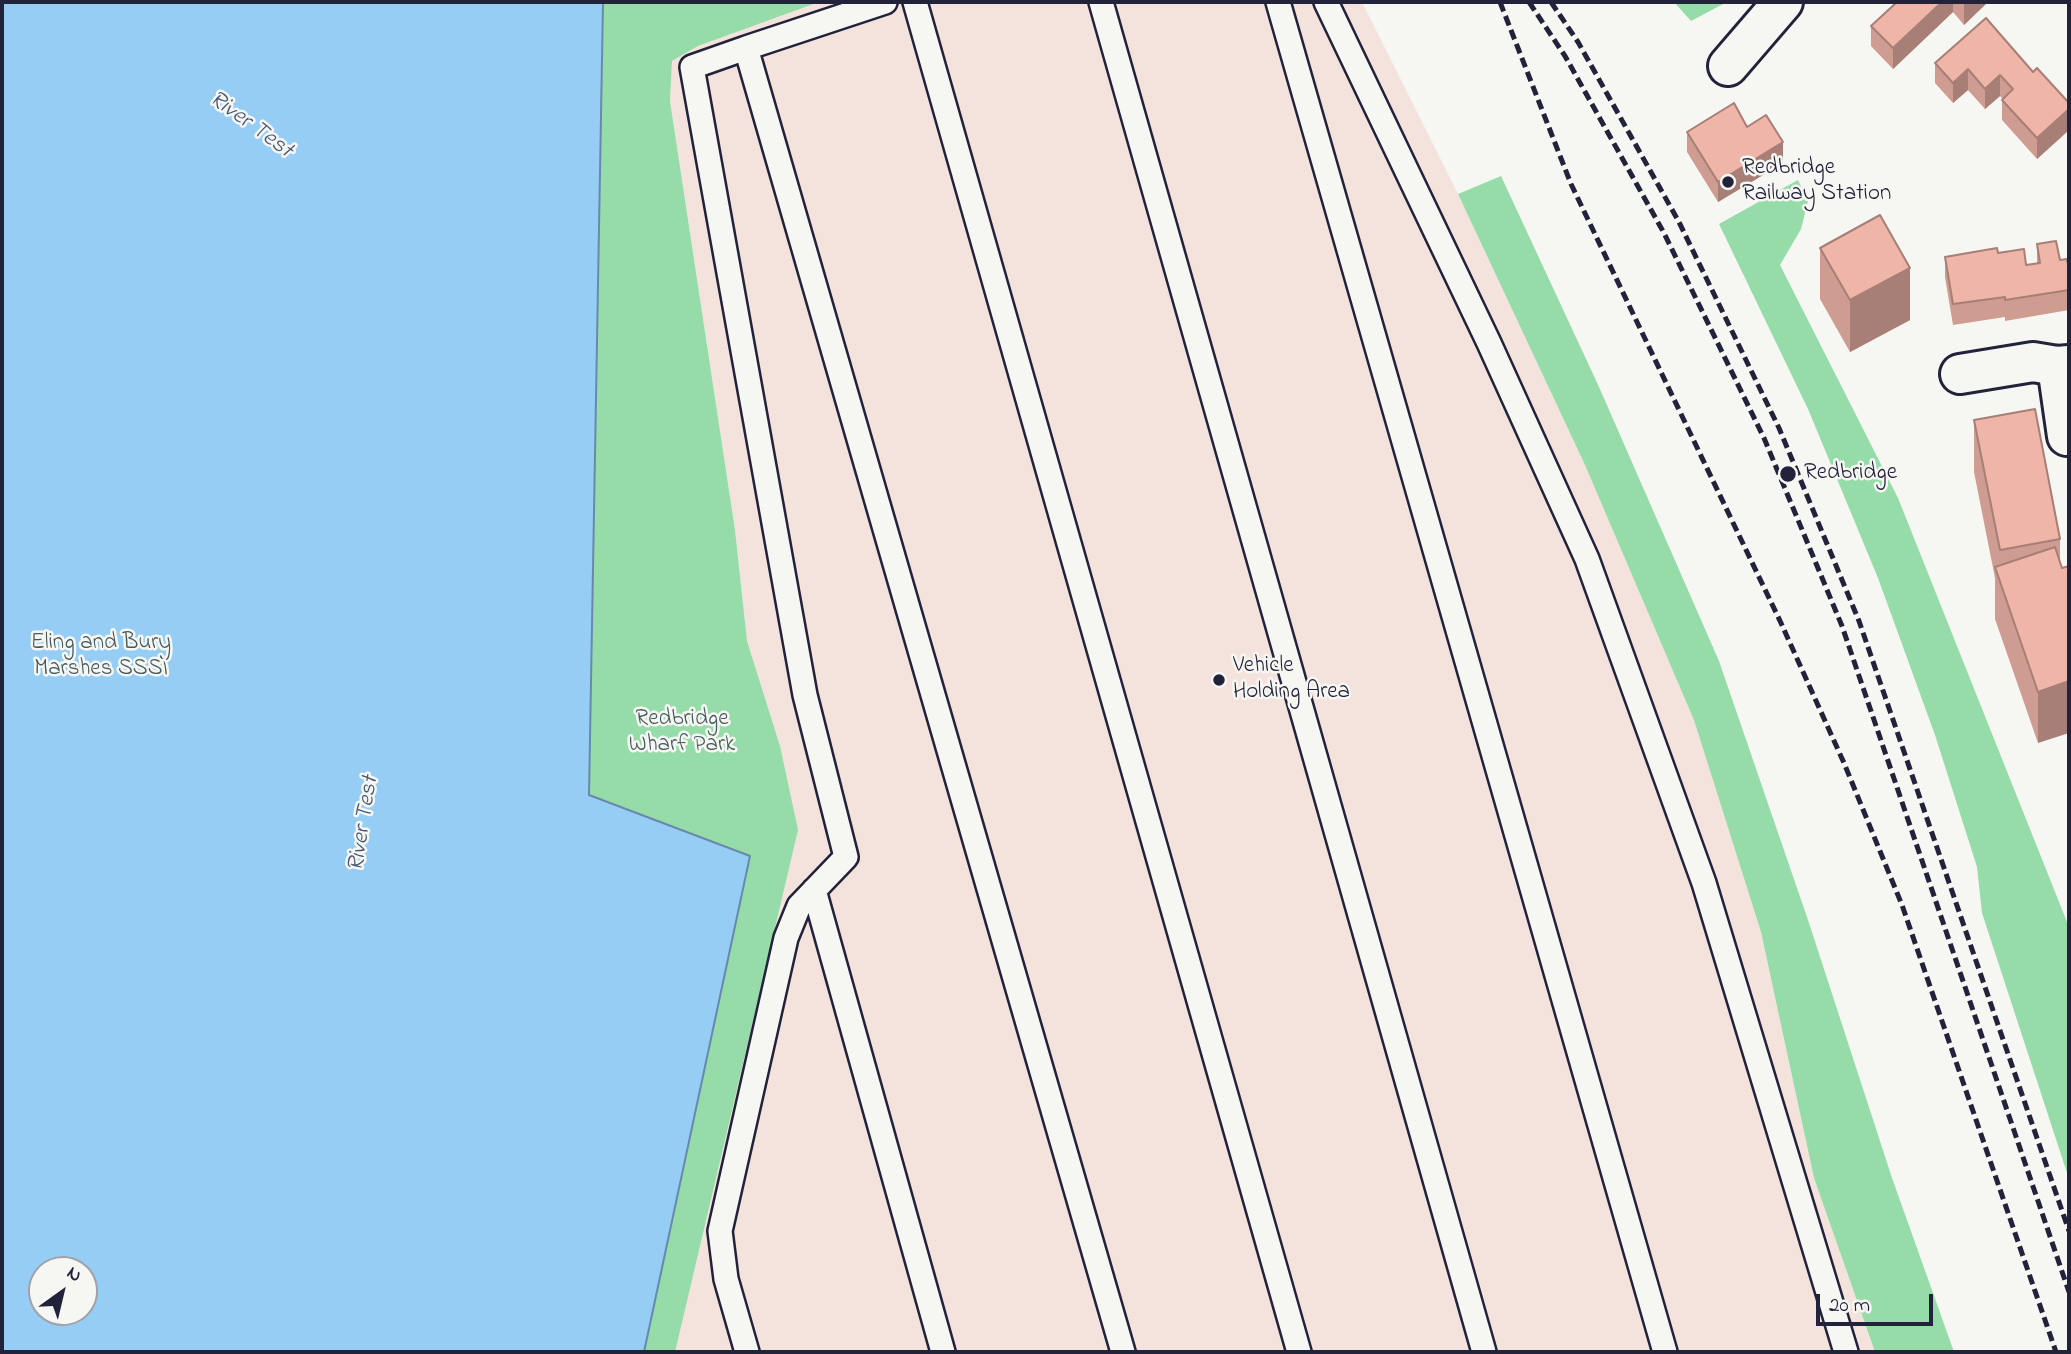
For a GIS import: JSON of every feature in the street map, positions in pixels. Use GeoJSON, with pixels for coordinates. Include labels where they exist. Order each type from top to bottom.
{"type":"FeatureCollection","features":[{"type":"Feature","properties":{"kind":"street"},"geometry":{"type":"LineString","coordinates":[[1728,66],[1783,2]]}},
{"type":"Feature","properties":{"kind":"street"},"geometry":{"type":"LineString","coordinates":[[1960,374],[2033,362],[2063,365],[2068,442]]}},
{"type":"Feature","properties":{"kind":"lane"},"geometry":{"type":"LineString","coordinates":[[747,1352],[726,1279],[720,1231],[786,939],[799,906],[846,857],[805,695],[692,67],[885,2]]}},
{"type":"Feature","properties":{"kind":"lane"},"geometry":{"type":"LineString","coordinates":[[915,2],[1299,1352]]}},
{"type":"Feature","properties":{"kind":"lane"},"geometry":{"type":"LineString","coordinates":[[1101,2],[1484,1352]]}},
{"type":"Feature","properties":{"kind":"lane"},"geometry":{"type":"LineString","coordinates":[[1278,2],[1665,1352]]}},
{"type":"Feature","properties":{"kind":"lane"},"geometry":{"type":"LineString","coordinates":[[1326,2],[1489,343],[1587,559],[1704,883],[1846,1352]]}},
{"type":"Feature","properties":{"kind":"lane"},"geometry":{"type":"LineString","coordinates":[[746,48],[1123,1352]]}},
{"type":"Feature","properties":{"kind":"lane"},"geometry":{"type":"LineString","coordinates":[[814,890],[943,1352]]}},
{"type":"Feature","properties":{"kind":"shaded area","name":"Vehicle Holding Area"},"geometry":{"type":"Polygon","coordinates":[[[819,2],[1362,2],[1458,194],[1585,465],[1694,719],[1761,932],[1814,1178],[1875,1352],[644,1352],[780,746],[747,641],[735,530],[670,101],[672,61],[698,46],[819,2]]]}},
{"type":"Feature","properties":{"kind":"green space","name":"Redbridge Wharf Park"},"geometry":{"type":"Polygon","coordinates":[[[603,2],[819,2],[698,46],[672,61],[670,101],[735,530],[747,641],[780,746],[798,830],[675,1352],[397,1352],[589,796],[603,2]]]}},
{"type":"Feature","properties":{"kind":"green space"},"geometry":{"type":"Polygon","coordinates":[[[1674,2],[1727,2],[1691,21],[1674,2]]]}},
{"type":"Feature","properties":{"kind":"green space"},"geometry":{"type":"Polygon","coordinates":[[[1501,176],[1599,387],[1719,661],[1809,923],[1892,1178],[1954,1352],[1875,1352],[1814,1178],[1761,932],[1694,720],[1585,465],[1458,194],[1501,176]]]}},
{"type":"Feature","properties":{"kind":"green space"},"geometry":{"type":"Polygon","coordinates":[[[1798,180],[1808,201],[1801,229],[1780,265],[1898,498],[2069,927],[2069,1179],[1982,913],[1977,867],[1935,735],[1878,578],[1808,409],[1719,224],[1798,180]]]}},
{"type":"Feature","properties":{"kind":"water","name":"River Test"},"geometry":{"type":"Polygon","coordinates":[[[2,2],[603,2],[589,795],[750,856],[644,1352],[2,1352],[2,2]]]}},
{"type":"Feature","properties":{"kind":"building"},"geometry":{"type":"Polygon","coordinates":[[[1897,2],[1942,2],[1893,48],[1871,26],[1897,2]]]}},
{"type":"Feature","properties":{"kind":"building"},"geometry":{"type":"Polygon","coordinates":[[[1986,18],[2033,72],[2037,68],[2069,103],[2069,109],[2037,138],[2002,100],[2013,89],[2000,75],[1985,89],[1968,69],[1953,83],[1935,63],[1986,18]]]}},
{"type":"Feature","properties":{"kind":"building"},"geometry":{"type":"Polygon","coordinates":[[[1734,103],[1747,127],[1766,115],[1783,142],[1718,182],[1687,132],[1734,103]]]}},
{"type":"Feature","properties":{"kind":"building"},"geometry":{"type":"Polygon","coordinates":[[[1880,215],[1910,268],[1850,300],[1820,248],[1880,215]]]}},
{"type":"Feature","properties":{"kind":"building"},"geometry":{"type":"Polygon","coordinates":[[[2056,241],[2060,260],[2067,259],[2069,290],[2005,300],[2005,297],[1953,304],[1945,257],[1997,248],[1998,253],[2024,249],[2026,265],[2040,263],[2037,244],[2056,241]]]}},
{"type":"Feature","properties":{"kind":"building"},"geometry":{"type":"Polygon","coordinates":[[[2035,409],[2060,539],[2000,550],[1974,420],[2035,409]]]}},
{"type":"Feature","properties":{"kind":"building"},"geometry":{"type":"Polygon","coordinates":[[[2055,547],[2062,568],[2069,566],[2069,681],[2038,692],[1995,567],[2055,547]]]}},
{"type":"Feature","properties":{"kind":"railway"},"geometry":{"type":"LineString","coordinates":[[1500,2],[1571,184],[1781,623],[1844,763],[1902,905],[2056,1352]]}},
{"type":"Feature","properties":{"kind":"railway"},"geometry":{"type":"LineString","coordinates":[[1529,2],[1565,56],[1664,233],[1764,438],[1842,626],[2069,1292]]}},
{"type":"Feature","properties":{"kind":"railway"},"geometry":{"type":"LineString","coordinates":[[1551,2],[1578,42],[1679,222],[1779,428],[1859,621],[2069,1231]]}},
{"type":"Feature","properties":{"kind":"place","name":"Redbridge Railway Station"},"geometry":{"type":"Point","coordinates":[1728,182]}},
{"type":"Feature","properties":{"kind":"place","name":"Redbridge"},"geometry":{"type":"Point","coordinates":[1788,474]}},
{"type":"Feature","properties":{"kind":"place","name":"Vehicle Holding Area"},"geometry":{"type":"Point","coordinates":[1219,680]}},
{"type":"Feature","properties":{"kind":"park label","name":"Eling and Bury Marshes SSSI"},"geometry":{"type":"Point","coordinates":[101,657]}}]}
